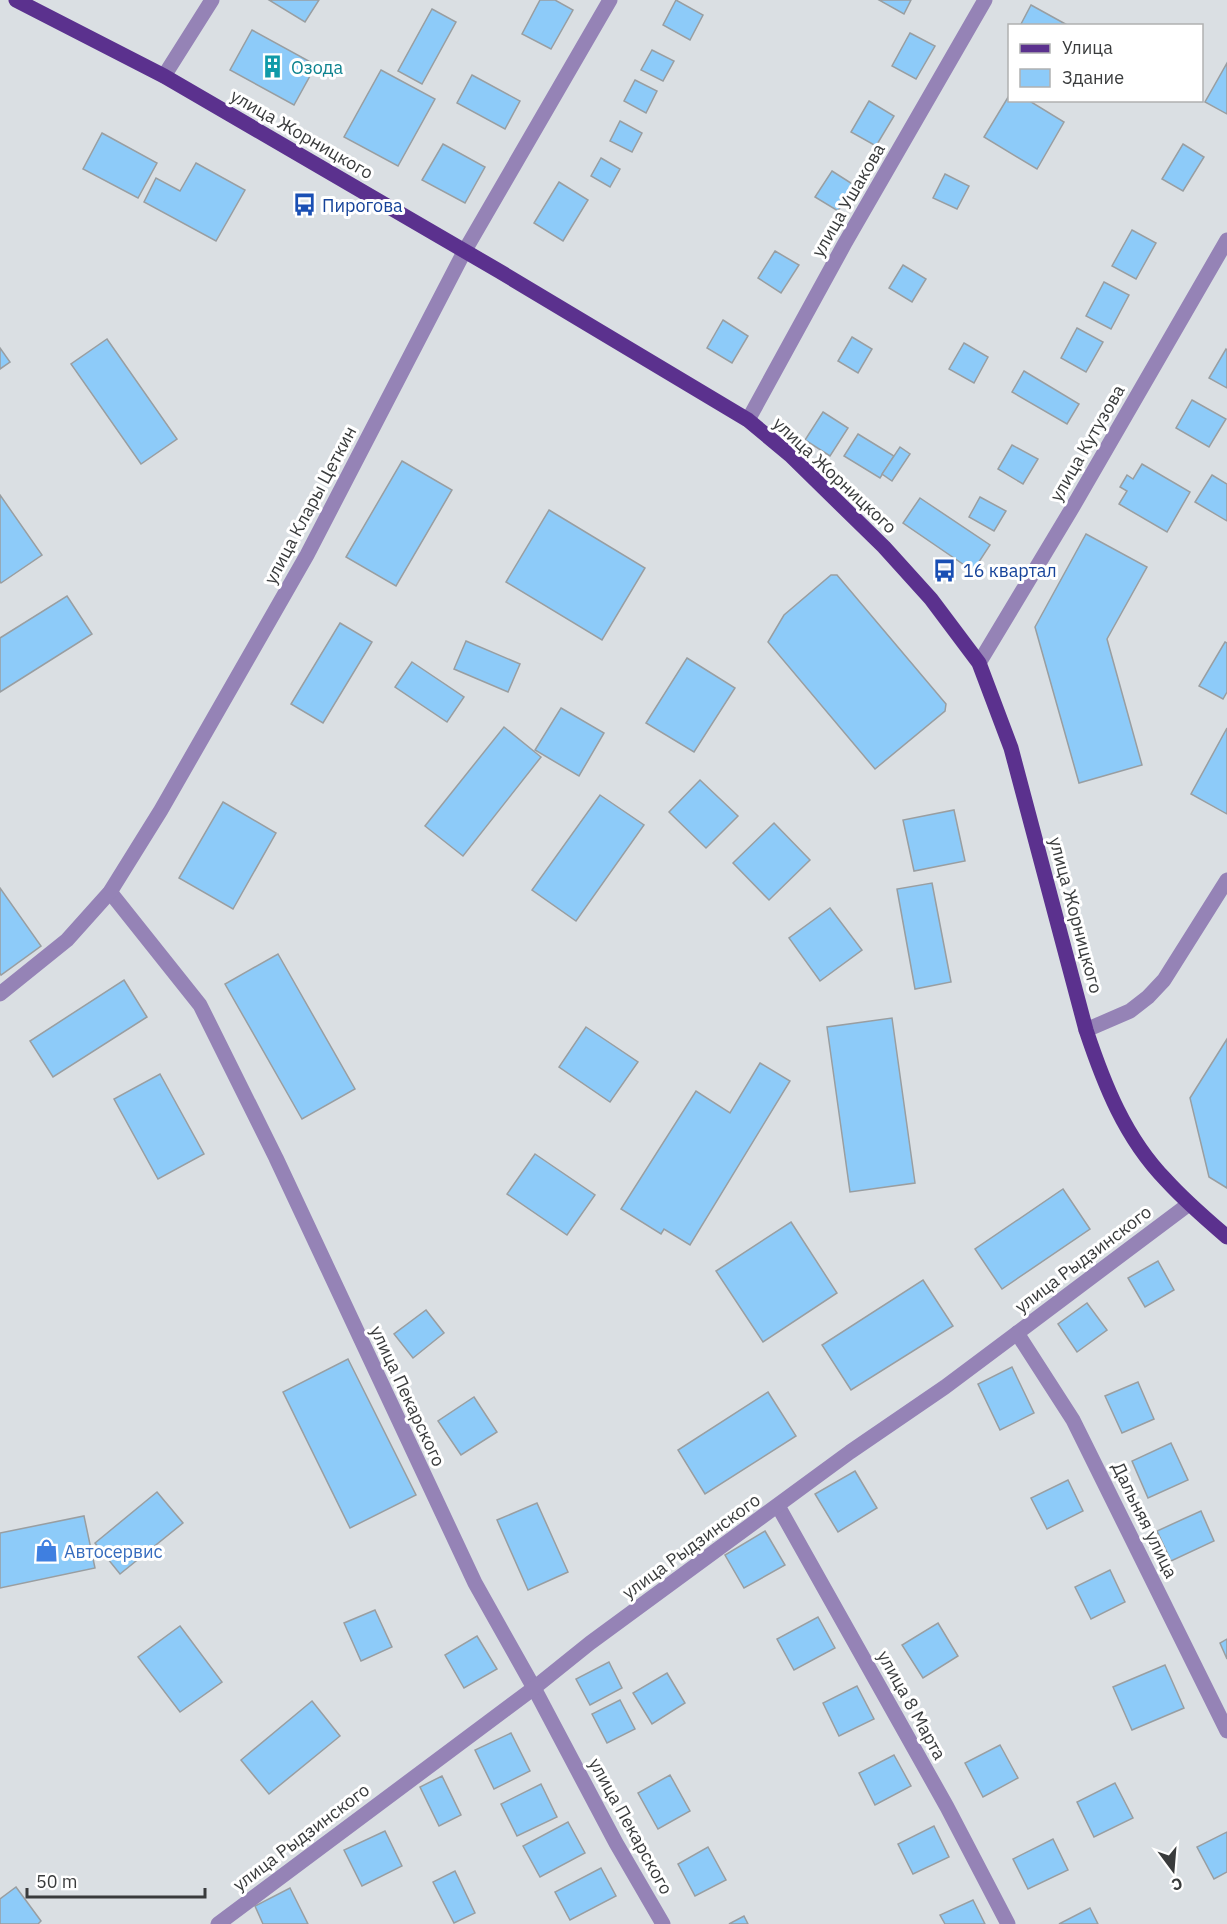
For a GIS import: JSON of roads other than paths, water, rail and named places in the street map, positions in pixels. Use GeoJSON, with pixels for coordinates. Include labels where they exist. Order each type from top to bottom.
{"type":"FeatureCollection","features":[{"type":"Feature","properties":{"kind":"main road","name":"улица Жорницкого"},"geometry":{"type":"LineString","coordinates":[[16,0],[164,76],[748,420],[790,455],[884,547],[931,599],[979,663],[1011,748],[1086,1030],[1116,1109],[1141,1149],[1164,1179],[1227,1237]]}},
{"type":"Feature","properties":{"kind":"street"},"geometry":{"type":"LineString","coordinates":[[164,76],[212,0]]}},
{"type":"Feature","properties":{"kind":"street","name":"улица Клары Цеткин"},"geometry":{"type":"LineString","coordinates":[[0,994],[67,940],[110,892],[186,766],[307,555],[464,252],[610,0]]}},
{"type":"Feature","properties":{"kind":"street","name":"улица Ушакова"},"geometry":{"type":"LineString","coordinates":[[748,420],[845,243],[985,0]]}},
{"type":"Feature","properties":{"kind":"street","name":"улица Кутузова"},"geometry":{"type":"LineString","coordinates":[[979,663],[1071,510],[1227,240]]}},
{"type":"Feature","properties":{"kind":"street"},"geometry":{"type":"LineString","coordinates":[[1086,1030],[1130,1011],[1164,980],[1227,880]]}},
{"type":"Feature","properties":{"kind":"street","name":"улица Пекарского"},"geometry":{"type":"LineString","coordinates":[[110,892],[200,1005],[276,1158],[475,1583],[534,1688],[616,1843],[663,1924]]}},
{"type":"Feature","properties":{"kind":"street","name":"улица Рыдзинского"},"geometry":{"type":"LineString","coordinates":[[218,1924],[236,1918],[590,1643],[850,1452],[945,1387],[1189,1204]]}},
{"type":"Feature","properties":{"kind":"street","name":"Дальняя улица"},"geometry":{"type":"LineString","coordinates":[[1017,1333],[1073,1420],[1227,1731]]}},
{"type":"Feature","properties":{"kind":"street","name":"улица 8 Марта"},"geometry":{"type":"LineString","coordinates":[[778,1506],[947,1807],[1008,1924]]}},
{"type":"Feature","properties":{"kind":"place","name":"Озода"},"geometry":{"type":"Point","coordinates":[273,67]}},
{"type":"Feature","properties":{"kind":"place","name":"Пирогова"},"geometry":{"type":"Point","coordinates":[304,205]}},
{"type":"Feature","properties":{"kind":"place","name":"16 квартал"},"geometry":{"type":"Point","coordinates":[945,570]}},
{"type":"Feature","properties":{"kind":"place","name":"Автосервис"},"geometry":{"type":"Point","coordinates":[46,1551]}}]}
